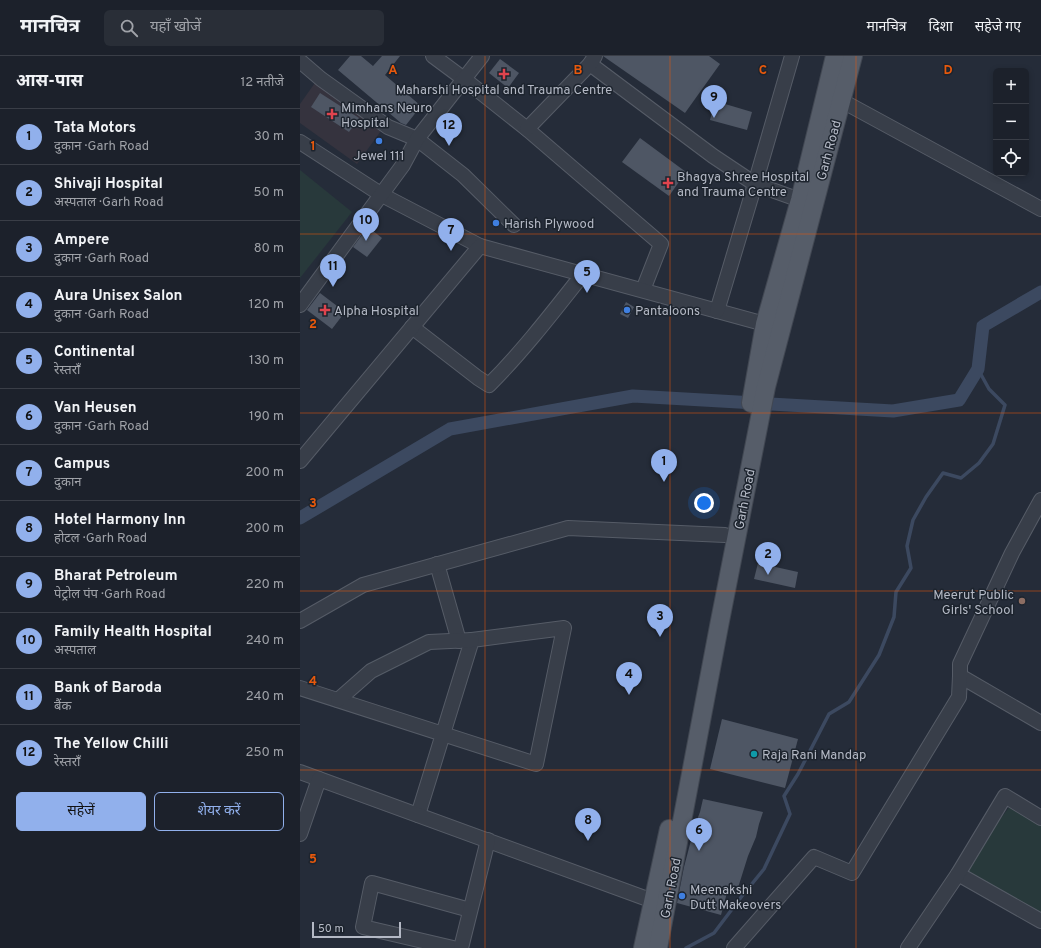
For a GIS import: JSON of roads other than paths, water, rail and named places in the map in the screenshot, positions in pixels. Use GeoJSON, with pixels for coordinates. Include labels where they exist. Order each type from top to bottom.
{"type":"FeatureCollection","features":[{"type":"Feature","properties":{"kind":"main road","name":"Garh Road"},"geometry":{"type":"LineString","coordinates":[[651,946],[760,386],[800,200],[835,56]]}},
{"type":"Feature","properties":{"kind":"main road","name":"Garh Road"},"geometry":{"type":"LineString","coordinates":[[774,326],[841,102],[853,56]]}},
{"type":"Feature","properties":{"kind":"main road","name":"Garh Road"},"geometry":{"type":"LineString","coordinates":[[714,626],[726,535],[751,433]]}},
{"type":"Feature","properties":{"kind":"street"},"geometry":{"type":"LineString","coordinates":[[433,56],[527,129],[661,244],[642,290]]}},
{"type":"Feature","properties":{"kind":"street"},"geometry":{"type":"LineString","coordinates":[[300,305],[382,195],[403,165],[417,139],[482,56]]}},
{"type":"Feature","properties":{"kind":"street"},"geometry":{"type":"LineString","coordinates":[[717,311],[792,56]]}},
{"type":"Feature","properties":{"kind":"street"},"geometry":{"type":"LineString","coordinates":[[527,129],[592,60],[713,156],[755,184],[800,200]]}},
{"type":"Feature","properties":{"kind":"street"},"geometry":{"type":"LineString","coordinates":[[300,61],[321,79],[388,127],[417,139],[463,175],[514,225]]}},
{"type":"Feature","properties":{"kind":"street"},"geometry":{"type":"LineString","coordinates":[[826,92],[841,102],[1041,209]]}},
{"type":"Feature","properties":{"kind":"street"},"geometry":{"type":"LineString","coordinates":[[300,142],[382,195],[480,246],[774,326]]}},
{"type":"Feature","properties":{"kind":"street"},"geometry":{"type":"LineString","coordinates":[[300,461],[480,246]]}},
{"type":"Feature","properties":{"kind":"street"},"geometry":{"type":"LineString","coordinates":[[412,327],[489,385],[505,369],[545,322],[583,274]]}},
{"type":"Feature","properties":{"kind":"street"},"geometry":{"type":"LineString","coordinates":[[734,948],[814,857],[852,873],[958,697],[960,664],[1012,553],[1041,500]]}},
{"type":"Feature","properties":{"kind":"street"},"geometry":{"type":"LineString","coordinates":[[300,621],[363,585],[568,528],[726,535]]}},
{"type":"Feature","properties":{"kind":"street"},"geometry":{"type":"LineString","coordinates":[[418,815],[443,734],[466,640],[437,564]]}},
{"type":"Feature","properties":{"kind":"street"},"geometry":{"type":"LineString","coordinates":[[300,688],[536,764],[564,628],[466,640],[430,642],[371,671],[338,700]]}},
{"type":"Feature","properties":{"kind":"street"},"geometry":{"type":"LineString","coordinates":[[960,676],[1041,723]]}},
{"type":"Feature","properties":{"kind":"street"},"geometry":{"type":"LineString","coordinates":[[300,772],[660,903]]}},
{"type":"Feature","properties":{"kind":"street"},"geometry":{"type":"LineString","coordinates":[[300,834],[319,779]]}},
{"type":"Feature","properties":{"kind":"street"},"geometry":{"type":"LineString","coordinates":[[908,948],[958,874],[1005,796],[1041,818]]}},
{"type":"Feature","properties":{"kind":"street"},"geometry":{"type":"LineString","coordinates":[[461,948],[488,840]]}},
{"type":"Feature","properties":{"kind":"street"},"geometry":{"type":"LineString","coordinates":[[958,874],[1041,921]]}},
{"type":"Feature","properties":{"kind":"street"},"geometry":{"type":"LineString","coordinates":[[453,948],[363,927],[372,883],[470,910]]}},
{"type":"Feature","properties":{"kind":"waterway"},"geometry":{"type":"LineString","coordinates":[[300,518],[450,429],[633,396],[893,411],[959,400],[978,369],[983,326],[1041,292]]}},
{"type":"Feature","properties":{"kind":"waterway"},"geometry":{"type":"LineString","coordinates":[[686,948],[714,933],[764,869],[790,814],[784,796],[798,774],[829,714],[849,702],[879,655],[894,617],[896,592],[911,568],[907,546],[913,520],[926,497],[943,473],[961,478],[979,463],[993,444],[1005,405],[989,389],[978,369]]}},
{"type":"Feature","properties":{"kind":"place","name":"Maharshi Hospital and Trauma Centre"},"geometry":{"type":"Point","coordinates":[504,74]}},
{"type":"Feature","properties":{"kind":"place","name":"Mimhans Neuro Hospital"},"geometry":{"type":"Point","coordinates":[332,114]}},
{"type":"Feature","properties":{"kind":"place","name":"Bharat Petroleum"},"geometry":{"type":"Point","coordinates":[714,118]}},
{"type":"Feature","properties":{"kind":"place","name":"Jewel 111"},"geometry":{"type":"Point","coordinates":[379,141]}},
{"type":"Feature","properties":{"kind":"place","name":"The Yellow Chilli"},"geometry":{"type":"Point","coordinates":[449,146]}},
{"type":"Feature","properties":{"kind":"place","name":"Bhagya Shree Hospital and Trauma Centre"},"geometry":{"type":"Point","coordinates":[668,183]}},
{"type":"Feature","properties":{"kind":"place","name":"Harish Plywood"},"geometry":{"type":"Point","coordinates":[496,223]}},
{"type":"Feature","properties":{"kind":"place","name":"Family Health Hospital"},"geometry":{"type":"Point","coordinates":[366,241]}},
{"type":"Feature","properties":{"kind":"place","name":"Campus"},"geometry":{"type":"Point","coordinates":[451,251]}},
{"type":"Feature","properties":{"kind":"place","name":"Bank of Baroda"},"geometry":{"type":"Point","coordinates":[333,287]}},
{"type":"Feature","properties":{"kind":"place","name":"Continental"},"geometry":{"type":"Point","coordinates":[587,293]}},
{"type":"Feature","properties":{"kind":"place","name":"Alpha Hospital"},"geometry":{"type":"Point","coordinates":[325,310]}},
{"type":"Feature","properties":{"kind":"place","name":"Pantaloons"},"geometry":{"type":"Point","coordinates":[627,310]}},
{"type":"Feature","properties":{"kind":"place","name":"Tata Motors"},"geometry":{"type":"Point","coordinates":[664,482]}},
{"type":"Feature","properties":{"kind":"place","name":"Shivaji Hospital"},"geometry":{"type":"Point","coordinates":[768,575]}},
{"type":"Feature","properties":{"kind":"place","name":"Meerut Public Girls' School"},"geometry":{"type":"Point","coordinates":[1022,601]}},
{"type":"Feature","properties":{"kind":"place","name":"Ampere"},"geometry":{"type":"Point","coordinates":[660,637]}},
{"type":"Feature","properties":{"kind":"place","name":"Aura Unisex Salon"},"geometry":{"type":"Point","coordinates":[629,695]}},
{"type":"Feature","properties":{"kind":"place","name":"Raja Rani Mandap"},"geometry":{"type":"Point","coordinates":[754,754]}},
{"type":"Feature","properties":{"kind":"place","name":"Hotel Harmony Inn"},"geometry":{"type":"Point","coordinates":[588,841]}},
{"type":"Feature","properties":{"kind":"place","name":"Van Heusen"},"geometry":{"type":"Point","coordinates":[699,851]}},
{"type":"Feature","properties":{"kind":"place","name":"Meenakshi Dutt Makeovers"},"geometry":{"type":"Point","coordinates":[682,896]}}]}
